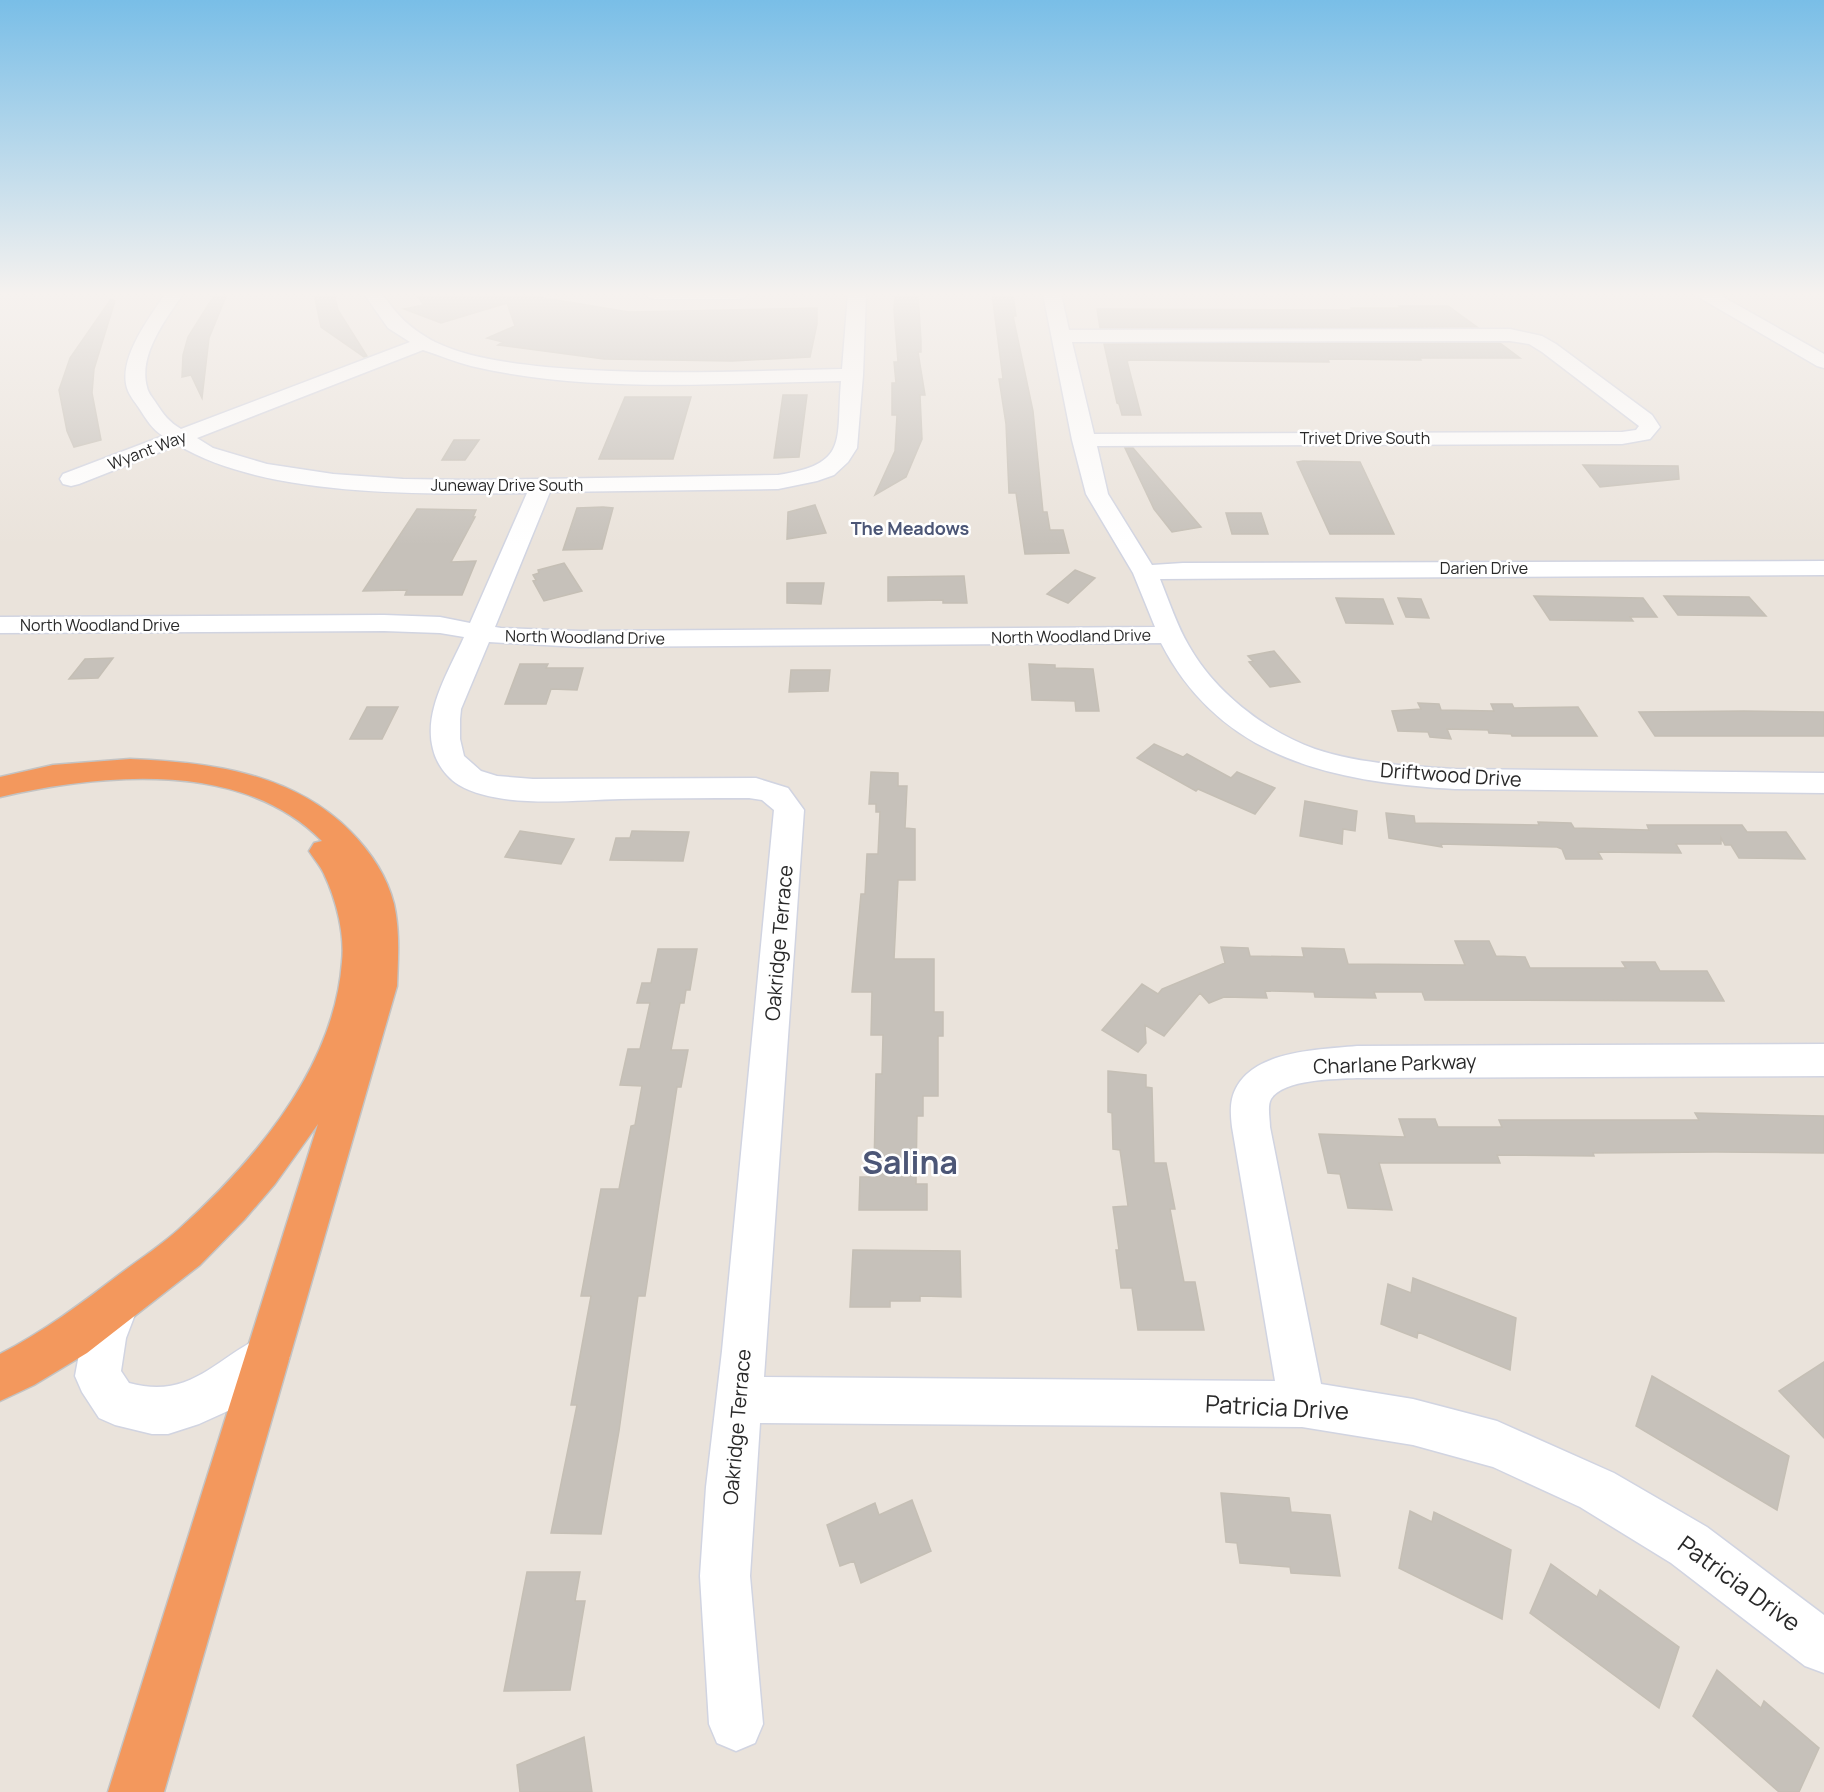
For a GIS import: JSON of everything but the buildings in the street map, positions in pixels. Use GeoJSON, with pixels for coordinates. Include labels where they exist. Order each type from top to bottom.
{"type":"FeatureCollection","features":[{"type":"Feature","properties":{"kind":"highway"},"geometry":{"type":"LineString","coordinates":[[0,787],[54,775],[127,769],[163,770],[216,776],[260,789],[303,808],[336,833],[364,870],[374,892],[382,937],[379,986],[136,1792]]}},
{"type":"Feature","properties":{"kind":"highway"},"geometry":{"type":"LineString","coordinates":[[0,798],[80,784],[162,782],[222,793],[271,811],[305,832],[329,855],[346,884],[358,930],[360,969],[352,1012],[329,1072],[298,1125],[249,1188],[198,1239],[92,1324],[0,1377]]}},
{"type":"Feature","properties":{"kind":"street","name":"Juneway Drive South"},"geometry":{"type":"LineString","coordinates":[[138,378],[137,387],[144,404],[160,423],[179,437],[209,453],[258,469],[300,478],[399,486],[744,483],[778,482],[812,476],[828,470],[839,461],[846,448],[853,378]]}},
{"type":"Feature","properties":{"kind":"street","name":"Wyant Way"},"geometry":{"type":"LineString","coordinates":[[71,479],[334,378]]}},
{"type":"Feature","properties":{"kind":"street","name":"Driftwood Drive"},"geometry":{"type":"LineString","coordinates":[[1070,378],[1097,494],[1144,573],[1171,635],[1193,673],[1223,705],[1260,734],[1303,755],[1331,764],[1404,776],[1455,779],[1824,783]]}},
{"type":"Feature","properties":{"kind":"street","name":"Trivet Drive South"},"geometry":{"type":"LineString","coordinates":[[1083,440],[1622,438],[1646,434],[1650,427],[1645,419],[1589,378]]}},
{"type":"Feature","properties":{"kind":"street","name":"Oakridge Terrace"},"geometry":{"type":"LineString","coordinates":[[541,486],[447,709],[444,738],[449,758],[469,778],[493,786],[548,789],[749,788],[771,791],[782,799],[789,810],[725,1576],[736,1724]]}},
{"type":"Feature","properties":{"kind":"street","name":"Darien Drive"},"geometry":{"type":"LineString","coordinates":[[1144,573],[1195,570],[1824,568]]}},
{"type":"Feature","properties":{"kind":"street","name":"North Woodland Drive"},"geometry":{"type":"LineString","coordinates":[[0,626],[384,623],[440,625],[501,636],[580,639],[1171,635]]}},
{"type":"Feature","properties":{"kind":"street","name":"Charlane Parkway"},"geometry":{"type":"LineString","coordinates":[[1302,1404],[1251,1127],[1253,1095],[1267,1079],[1297,1068],[1357,1062],[1824,1060]]}},
{"type":"Feature","properties":{"kind":"street"},"geometry":{"type":"LineString","coordinates":[[117,1304],[104,1338],[98,1376],[115,1402],[153,1411],[190,1405],[229,1386],[268,1356]]}},
{"type":"Feature","properties":{"kind":"street","name":"Patricia Drive"},"geometry":{"type":"LineString","coordinates":[[739,1400],[1302,1404],[1413,1422],[1497,1445],[1597,1490],[1689,1545],[1824,1647]]}},
{"type":"Feature","properties":{"kind":"district","name":"The Meadows"},"geometry":{"type":"Point","coordinates":[910,529]}},
{"type":"Feature","properties":{"kind":"district","name":"Salina"},"geometry":{"type":"Point","coordinates":[910,1163]}}]}
